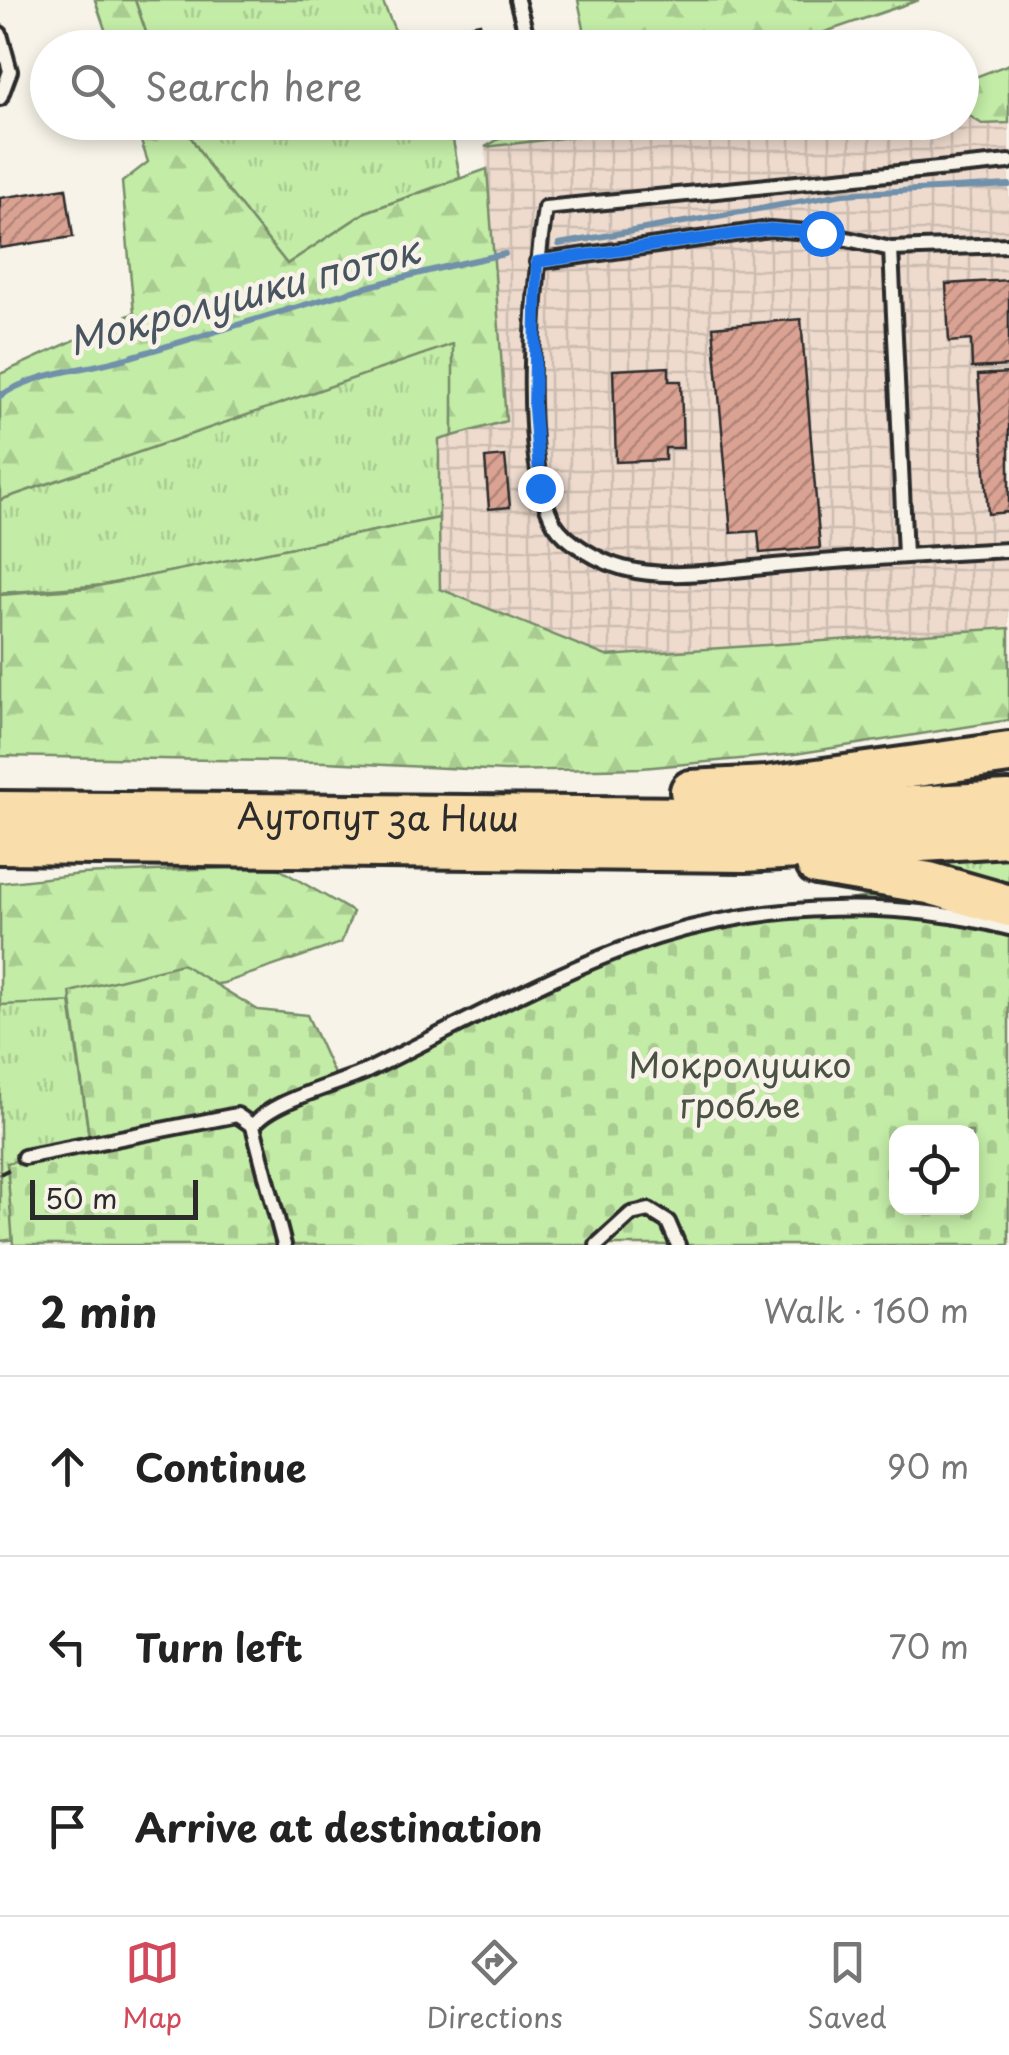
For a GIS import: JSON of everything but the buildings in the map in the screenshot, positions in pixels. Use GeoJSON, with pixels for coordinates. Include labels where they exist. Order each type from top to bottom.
{"type":"FeatureCollection","features":[{"type":"Feature","properties":{"kind":"highway"},"geometry":{"type":"LineString","coordinates":[[546,817],[631,795],[767,786],[1009,754]]}},
{"type":"Feature","properties":{"kind":"highway"},"geometry":{"type":"LineString","coordinates":[[748,833],[1009,802]]}},
{"type":"Feature","properties":{"kind":"highway","name":"Аутопут за Ниш"},"geometry":{"type":"LineString","coordinates":[[0,812],[546,817],[748,833]]}},
{"type":"Feature","properties":{"kind":"highway"},"geometry":{"type":"LineString","coordinates":[[748,833],[1009,836]]}},
{"type":"Feature","properties":{"kind":"highway"},"geometry":{"type":"LineString","coordinates":[[748,833],[1009,906]]}},
{"type":"Feature","properties":{"kind":"highway","name":"Аутопут за Ниш"},"geometry":{"type":"LineString","coordinates":[[0,844],[748,833]]}},
{"type":"Feature","properties":{"kind":"lane"},"geometry":{"type":"LineString","coordinates":[[516,0],[525,30]]}},
{"type":"Feature","properties":{"kind":"lane"},"geometry":{"type":"LineString","coordinates":[[0,34],[10,71],[0,98]]}},
{"type":"Feature","properties":{"kind":"lane"},"geometry":{"type":"LineString","coordinates":[[1009,162],[544,208],[537,262],[534,408],[540,488],[556,527],[594,556],[625,569],[695,572],[1009,550]]}},
{"type":"Feature","properties":{"kind":"lane"},"geometry":{"type":"LineString","coordinates":[[537,262],[770,229],[821,233],[891,249],[1009,245]]}},
{"type":"Feature","properties":{"kind":"lane"},"geometry":{"type":"LineString","coordinates":[[891,249],[905,555]]}},
{"type":"Feature","properties":{"kind":"lane"},"geometry":{"type":"LineString","coordinates":[[253,1126],[264,1112],[336,1086],[526,994],[654,938],[724,920],[908,908],[1009,928]]}},
{"type":"Feature","properties":{"kind":"lane"},"geometry":{"type":"LineString","coordinates":[[24,1157],[237,1116],[253,1126],[284,1245]]}},
{"type":"Feature","properties":{"kind":"lane"},"geometry":{"type":"LineString","coordinates":[[597,1245],[631,1214],[649,1210],[668,1222],[678,1245]]}},
{"type":"Feature","properties":{"kind":"shaded area"},"geometry":{"type":"Polygon","coordinates":[[[979,121],[1009,123],[1009,628],[606,656],[440,589],[439,439],[506,420],[485,147],[543,140],[979,140],[979,121]]]}},
{"type":"Feature","properties":{"kind":"green space"},"geometry":{"type":"Polygon","coordinates":[[[95,0],[135,0],[145,30],[105,30],[95,0]]]}},
{"type":"Feature","properties":{"kind":"green space"},"geometry":{"type":"Polygon","coordinates":[[[135,0],[382,0],[395,30],[145,30],[135,0]]]}},
{"type":"Feature","properties":{"kind":"green space"},"geometry":{"type":"Polygon","coordinates":[[[578,0],[919,0],[831,30],[584,30],[578,0]]]}},
{"type":"Feature","properties":{"kind":"green space"},"geometry":{"type":"Polygon","coordinates":[[[1009,64],[1009,123],[979,122],[979,75],[1009,64]]]}},
{"type":"Feature","properties":{"kind":"green space"},"geometry":{"type":"Polygon","coordinates":[[[141,140],[193,140],[210,168],[287,264],[366,212],[487,169],[506,421],[453,436],[453,344],[0,500],[0,374],[134,313],[122,182],[148,162],[141,140]]]}},
{"type":"Feature","properties":{"kind":"green space"},"geometry":{"type":"Polygon","coordinates":[[[193,140],[453,140],[460,178],[366,212],[287,264],[210,168],[193,140]]]}},
{"type":"Feature","properties":{"kind":"green space"},"geometry":{"type":"Polygon","coordinates":[[[497,140],[546,140],[485,147],[497,140]]]}},
{"type":"Feature","properties":{"kind":"green space"},"geometry":{"type":"Polygon","coordinates":[[[454,343],[453,436],[439,440],[439,518],[104,585],[0,593],[0,500],[454,343]]]}},
{"type":"Feature","properties":{"kind":"green space"},"geometry":{"type":"Polygon","coordinates":[[[439,518],[440,589],[606,656],[1009,628],[1009,720],[795,754],[642,768],[506,771],[325,762],[0,756],[0,595],[88,588],[439,518]]]}},
{"type":"Feature","properties":{"kind":"green space"},"geometry":{"type":"Polygon","coordinates":[[[1009,849],[1009,888],[882,857],[1009,849]]]}},
{"type":"Feature","properties":{"kind":"green space"},"geometry":{"type":"Polygon","coordinates":[[[274,866],[353,912],[341,943],[224,983],[104,1001],[0,1005],[0,883],[82,874],[274,866]]]}},
{"type":"Feature","properties":{"kind":"green space","name":"Мокролушко гробље"},"geometry":{"type":"Polygon","coordinates":[[[899,892],[1009,917],[1009,1245],[13,1245],[7,1163],[90,1144],[70,992],[182,964],[258,1010],[307,1015],[335,1076],[654,938],[724,920],[899,892]]]}},
{"type":"Feature","properties":{"kind":"green space"},"geometry":{"type":"Polygon","coordinates":[[[70,1001],[90,1145],[16,1239],[0,1241],[0,1005],[70,1001]]]}},
{"type":"Feature","properties":{"kind":"waterway","name":"Мокролушки поток"},"geometry":{"type":"LineString","coordinates":[[559,244],[843,194],[1009,185]]}},
{"type":"Feature","properties":{"kind":"waterway","name":"Мокролушки поток"},"geometry":{"type":"LineString","coordinates":[[0,396],[47,376],[113,362],[316,301],[505,254]]}},
{"type":"Feature","properties":{"kind":"route"},"geometry":{"type":"LineString","coordinates":[[540,488],[534,408],[537,262],[770,229],[821,233]]}}]}
